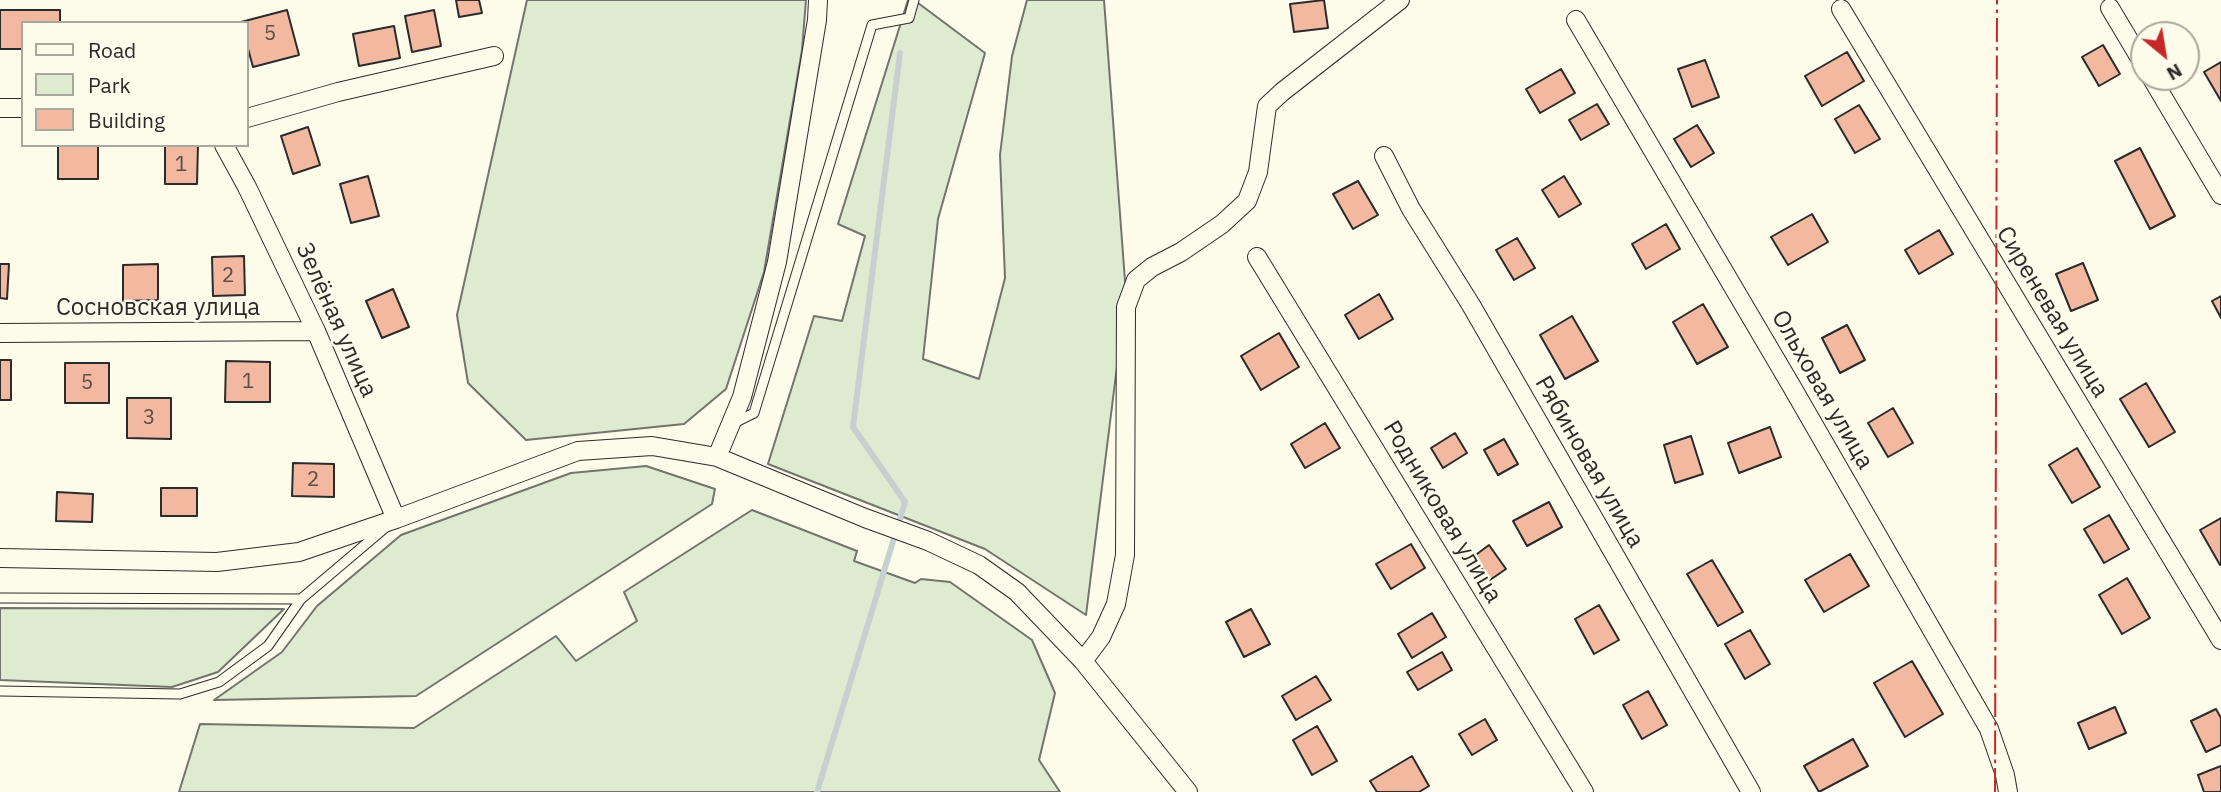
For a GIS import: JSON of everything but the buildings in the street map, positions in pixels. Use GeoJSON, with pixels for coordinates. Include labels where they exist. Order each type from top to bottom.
{"type":"FeatureCollection","features":[{"type":"Feature","properties":{"kind":"street"},"geometry":{"type":"LineString","coordinates":[[717,457],[742,397],[777,262],[817,20],[818,0]]}},
{"type":"Feature","properties":{"kind":"street"},"geometry":{"type":"LineString","coordinates":[[1083,661],[1101,637],[1116,604],[1125,555],[1126,307],[1136,280],[1152,267],[1181,252],[1222,224],[1247,201],[1258,172],[1267,106],[1401,0]]}},
{"type":"Feature","properties":{"kind":"street"},"geometry":{"type":"LineString","coordinates":[[2110,8],[2130,42]]}},
{"type":"Feature","properties":{"kind":"street","name":"Сиреневая улица"},"geometry":{"type":"LineString","coordinates":[[1841,9],[2221,640]]}},
{"type":"Feature","properties":{"kind":"street","name":"Ольховая улица"},"geometry":{"type":"LineString","coordinates":[[1576,20],[1989,729],[2006,775],[2008,792]]}},
{"type":"Feature","properties":{"kind":"street"},"geometry":{"type":"LineString","coordinates":[[248,118],[338,92],[494,56]]}},
{"type":"Feature","properties":{"kind":"street"},"geometry":{"type":"LineString","coordinates":[[2159,91],[2221,195]]}},
{"type":"Feature","properties":{"kind":"street"},"geometry":{"type":"LineString","coordinates":[[0,108],[21,108]]}},
{"type":"Feature","properties":{"kind":"street","name":"Зелёная улица"},"geometry":{"type":"LineString","coordinates":[[225,147],[316,331],[396,519]]}},
{"type":"Feature","properties":{"kind":"street","name":"Рябиновая улица"},"geometry":{"type":"LineString","coordinates":[[1384,156],[1411,209],[1471,304],[1751,792]]}},
{"type":"Feature","properties":{"kind":"street","name":"Родниковая улица"},"geometry":{"type":"LineString","coordinates":[[1257,257],[1584,792]]}},
{"type":"Feature","properties":{"kind":"street","name":"Сосновская улица"},"geometry":{"type":"LineString","coordinates":[[0,333],[316,331]]}},
{"type":"Feature","properties":{"kind":"street"},"geometry":{"type":"LineString","coordinates":[[0,558],[217,562],[299,552],[578,451],[652,446],[717,457],[928,541],[979,565],[1017,592],[1083,661],[1188,792]]}},
{"type":"Feature","properties":{"kind":"lane"},"geometry":{"type":"LineString","coordinates":[[730,425],[754,413],[872,25],[909,18],[914,0]]}},
{"type":"Feature","properties":{"kind":"lane"},"geometry":{"type":"LineString","coordinates":[[0,691],[180,694],[219,682],[268,646],[301,599],[396,519]]}},
{"type":"Feature","properties":{"kind":"lane"},"geometry":{"type":"LineString","coordinates":[[0,598],[301,599]]}},
{"type":"Feature","properties":{"kind":"green space"},"geometry":{"type":"Polygon","coordinates":[[[527,0],[806,0],[802,50],[764,272],[726,389],[684,424],[526,440],[468,383],[457,315],[527,0]]]}},
{"type":"Feature","properties":{"kind":"green space"},"geometry":{"type":"Polygon","coordinates":[[[908,0],[914,0],[985,53],[938,219],[923,359],[979,379],[1005,278],[1000,155],[1012,56],[1027,0],[1104,0],[1126,294],[1086,615],[985,549],[768,464],[814,316],[842,321],[865,236],[838,224],[908,0]]]}},
{"type":"Feature","properties":{"kind":"green space"},"geometry":{"type":"Polygon","coordinates":[[[646,466],[715,489],[712,504],[416,696],[214,700],[282,652],[317,606],[401,535],[571,473],[646,466]]]}},
{"type":"Feature","properties":{"kind":"green space"},"geometry":{"type":"Polygon","coordinates":[[[752,510],[857,551],[854,561],[915,583],[921,579],[950,582],[1032,640],[1055,693],[1039,760],[1060,792],[179,792],[200,724],[414,728],[556,636],[576,661],[637,621],[624,592],[752,510]]]}},
{"type":"Feature","properties":{"kind":"green space"},"geometry":{"type":"Polygon","coordinates":[[[0,608],[284,609],[218,672],[172,687],[0,680],[0,608]]]}},
{"type":"Feature","properties":{"kind":"waterway"},"geometry":{"type":"LineString","coordinates":[[817,792],[905,502],[853,427],[900,53]]}},
{"type":"Feature","properties":{"kind":"power"},"geometry":{"type":"LineString","coordinates":[[1995,792],[1997,0]]}}]}
